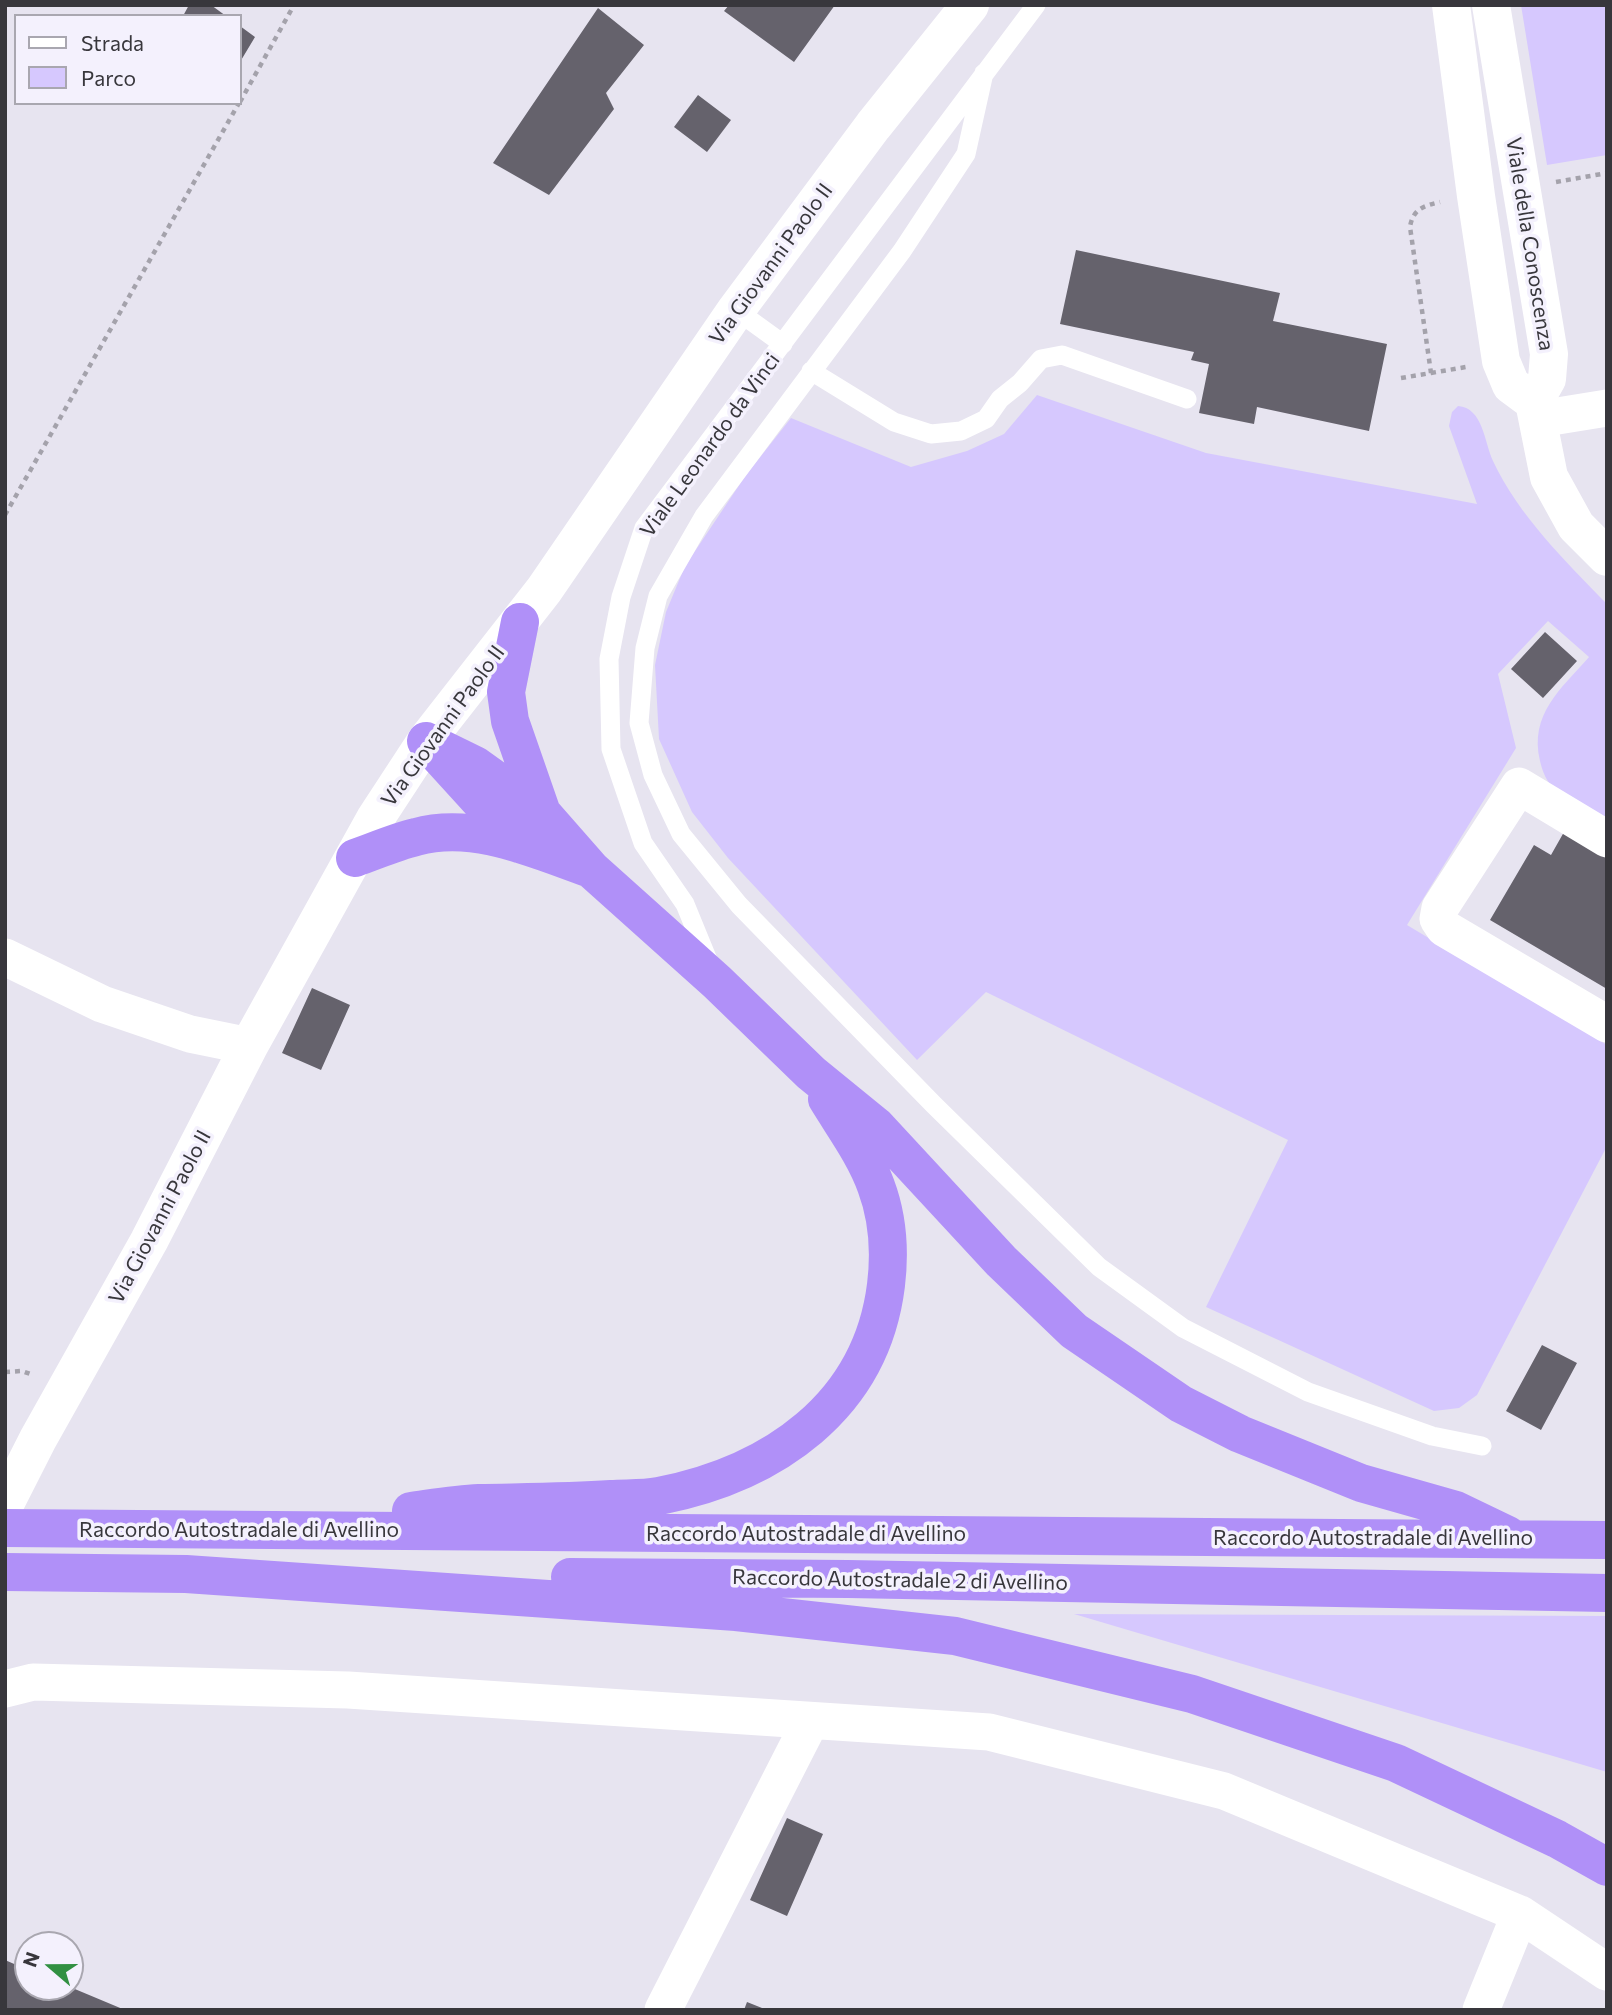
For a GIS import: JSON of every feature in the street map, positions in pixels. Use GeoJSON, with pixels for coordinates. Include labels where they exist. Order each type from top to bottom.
{"type":"FeatureCollection","features":[{"type":"Feature","properties":{"kind":"highway"},"geometry":{"type":"LineString","coordinates":[[520,622],[506,692],[510,721],[542,813]]}},
{"type":"Feature","properties":{"kind":"highway"},"geometry":{"type":"LineString","coordinates":[[426,741],[475,765],[542,813],[592,870],[717,982],[811,1073],[876,1126],[1001,1261],[1074,1331],[1181,1404],[1240,1434],[1361,1483],[1456,1510],[1516,1539]]}},
{"type":"Feature","properties":{"kind":"highway"},"geometry":{"type":"LineString","coordinates":[[426,741],[519,844]]}},
{"type":"Feature","properties":{"kind":"highway"},"geometry":{"type":"LineString","coordinates":[[355,858],[418,836],[474,832],[519,844],[592,870]]}},
{"type":"Feature","properties":{"kind":"highway"},"geometry":{"type":"LineString","coordinates":[[279,1530],[475,1503],[573,1502],[655,1497],[692,1489],[761,1462],[789,1445],[817,1422],[844,1392],[870,1346],[883,1304],[888,1262],[886,1222],[876,1186],[855,1144],[811,1073]]}},
{"type":"Feature","properties":{"kind":"highway","name":"Raccordo Autostradale di Avellino"},"geometry":{"type":"LineString","coordinates":[[5,1528],[1607,1540]]}},
{"type":"Feature","properties":{"kind":"highway","name":"Raccordo Autostradale 2 di Avellino"},"geometry":{"type":"LineString","coordinates":[[5,1572],[862,1579],[1607,1593]]}},
{"type":"Feature","properties":{"kind":"highway"},"geometry":{"type":"LineString","coordinates":[[190,1574],[736,1612],[955,1636],[1192,1694],[1396,1763],[1557,1839],[1607,1867]]}},
{"type":"Feature","properties":{"kind":"street","name":"Via Giovanni Paolo II"},"geometry":{"type":"LineString","coordinates":[[5,1504],[38,1439],[149,1241],[249,1046],[375,819],[426,741],[544,590],[736,310],[873,126],[971,5]]}},
{"type":"Feature","properties":{"kind":"street"},"geometry":{"type":"LineString","coordinates":[[1451,5],[1501,362],[1511,385],[1536,411],[1549,477],[1576,526],[1607,557]]}},
{"type":"Feature","properties":{"kind":"street","name":"Viale della Conoscenza"},"geometry":{"type":"LineString","coordinates":[[1491,5],[1549,354],[1547,379],[1536,411]]}},
{"type":"Feature","properties":{"kind":"street"},"geometry":{"type":"LineString","coordinates":[[1536,411],[1607,408]]}},
{"type":"Feature","properties":{"kind":"street"},"geometry":{"type":"LineString","coordinates":[[1607,839],[1519,786],[1440,908],[1438,919],[1444,928],[1607,1024]]}},
{"type":"Feature","properties":{"kind":"street"},"geometry":{"type":"LineString","coordinates":[[5,957],[102,1004],[190,1034],[249,1046]]}},
{"type":"Feature","properties":{"kind":"street"},"geometry":{"type":"LineString","coordinates":[[5,1689],[33,1682],[348,1690],[989,1732],[1224,1791],[1520,1914],[1607,1972]]}},
{"type":"Feature","properties":{"kind":"street"},"geometry":{"type":"LineString","coordinates":[[663,2010],[810,1722]]}},
{"type":"Feature","properties":{"kind":"street"},"geometry":{"type":"LineString","coordinates":[[1481,2010],[1520,1914]]}},
{"type":"Feature","properties":{"kind":"lane","name":"Viale Leonardo da Vinci"},"geometry":{"type":"LineString","coordinates":[[717,982],[685,904],[643,843],[611,749],[609,659],[621,597],[645,528],[1036,5]]}},
{"type":"Feature","properties":{"kind":"lane"},"geometry":{"type":"LineString","coordinates":[[984,73],[966,154],[902,251],[704,516],[658,596],[646,648],[639,723],[653,775],[681,834],[738,905],[934,1105],[1099,1267],[1183,1328],[1308,1392],[1432,1436],[1482,1446]]}},
{"type":"Feature","properties":{"kind":"lane"},"geometry":{"type":"LineString","coordinates":[[736,310],[783,344]]}},
{"type":"Feature","properties":{"kind":"lane"},"geometry":{"type":"LineString","coordinates":[[811,371],[894,422],[931,434],[961,430],[985,419],[1000,399],[1020,383],[1041,359],[1062,355],[1186,399]]}},
{"type":"Feature","properties":{"kind":"path"},"geometry":{"type":"LineString","coordinates":[[242,98],[294,5]]}},
{"type":"Feature","properties":{"kind":"path"},"geometry":{"type":"LineString","coordinates":[[5,515],[238,105]]}},
{"type":"Feature","properties":{"kind":"path"},"geometry":{"type":"LineString","coordinates":[[1559,181],[1607,173]]}},
{"type":"Feature","properties":{"kind":"green space"},"geometry":{"type":"Polygon","coordinates":[[[1521,5],[1607,5],[1607,155],[1547,165],[1521,5]]]}},
{"type":"Feature","properties":{"kind":"green space"},"geometry":{"type":"Polygon","coordinates":[[[1037,395],[1206,453],[1477,504],[1449,426],[1452,412],[1458,406],[1466,408],[1478,419],[1493,461],[1516,501],[1544,537],[1607,604],[1607,820],[1552,787],[1541,765],[1538,744],[1543,716],[1558,692],[1589,657],[1548,621],[1498,674],[1516,748],[1407,925],[1607,1045],[1607,1146],[1477,1395],[1459,1408],[1434,1411],[1206,1307],[1288,1140],[986,992],[917,1060],[728,858],[692,812],[659,739],[655,665],[666,612],[685,566],[746,475],[791,418],[911,467],[967,451],[1004,434],[1037,395]]]}},
{"type":"Feature","properties":{"kind":"green space"},"geometry":{"type":"Polygon","coordinates":[[[1074,1614],[1607,1616],[1607,1772],[1074,1614]]]}},
{"type":"Feature","properties":{"kind":"building"},"geometry":{"type":"Polygon","coordinates":[[[189,5],[211,5],[223,14],[184,14],[189,5]]]}},
{"type":"Feature","properties":{"kind":"building"},"geometry":{"type":"Polygon","coordinates":[[[729,5],[835,5],[794,62],[724,11],[729,5]]]}},
{"type":"Feature","properties":{"kind":"building"},"geometry":{"type":"Polygon","coordinates":[[[598,8],[644,45],[606,93],[614,109],[549,195],[493,163],[598,8]]]}},
{"type":"Feature","properties":{"kind":"building"},"geometry":{"type":"Polygon","coordinates":[[[242,27],[255,37],[242,59],[242,27]]]}},
{"type":"Feature","properties":{"kind":"building"},"geometry":{"type":"Polygon","coordinates":[[[698,95],[731,120],[707,152],[674,127],[698,95]]]}},
{"type":"Feature","properties":{"kind":"building"},"geometry":{"type":"Polygon","coordinates":[[[1076,250],[1280,293],[1273,321],[1387,344],[1369,431],[1257,407],[1254,424],[1199,413],[1209,364],[1191,360],[1194,352],[1060,324],[1076,250]]]}},
{"type":"Feature","properties":{"kind":"building"},"geometry":{"type":"Polygon","coordinates":[[[1545,632],[1577,661],[1543,698],[1511,669],[1545,632]]]}},
{"type":"Feature","properties":{"kind":"building"},"geometry":{"type":"Polygon","coordinates":[[[1564,832],[1607,857],[1607,989],[1490,920],[1534,845],[1551,855],[1564,832]]]}},
{"type":"Feature","properties":{"kind":"building"},"geometry":{"type":"Polygon","coordinates":[[[312,988],[350,1005],[321,1070],[282,1053],[312,988]]]}},
{"type":"Feature","properties":{"kind":"building"},"geometry":{"type":"Polygon","coordinates":[[[1542,1345],[1577,1363],[1541,1430],[1506,1411],[1542,1345]]]}},
{"type":"Feature","properties":{"kind":"building"},"geometry":{"type":"Polygon","coordinates":[[[787,1818],[823,1834],[787,1916],[750,1900],[787,1818]]]}},
{"type":"Feature","properties":{"kind":"building"},"geometry":{"type":"Polygon","coordinates":[[[5,1960],[14,1964],[14,2001],[84,2001],[84,1993],[125,2010],[5,2010],[5,1960]]]}},
{"type":"Feature","properties":{"kind":"building"},"geometry":{"type":"Polygon","coordinates":[[[747,2002],[767,2010],[744,2010],[747,2002]]]}}]}
